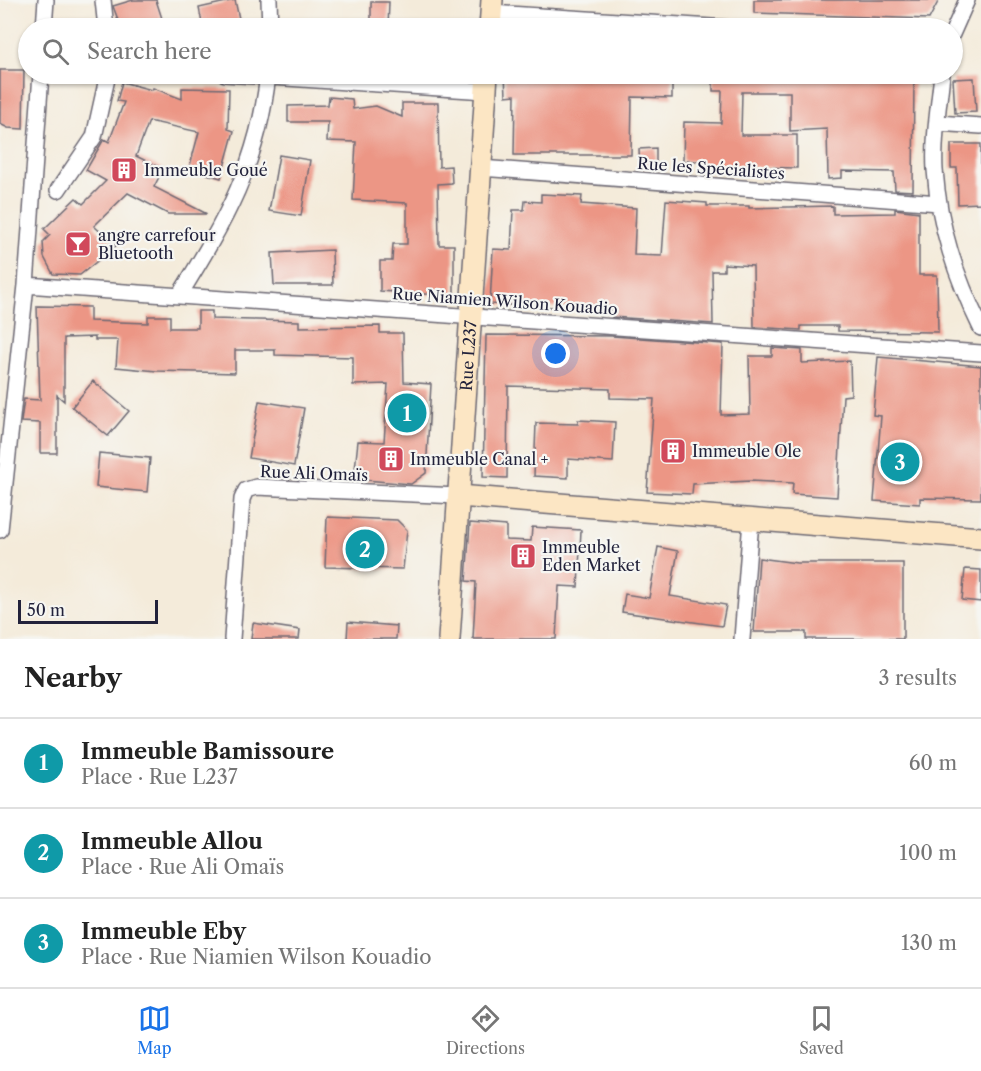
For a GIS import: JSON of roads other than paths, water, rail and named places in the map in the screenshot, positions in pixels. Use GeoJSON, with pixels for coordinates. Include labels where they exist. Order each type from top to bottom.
{"type":"FeatureCollection","features":[{"type":"Feature","properties":{"kind":"street"},"geometry":{"type":"LineString","coordinates":[[45,18],[46,0]]}},
{"type":"Feature","properties":{"kind":"street"},"geometry":{"type":"LineString","coordinates":[[103,0],[105,18]]}},
{"type":"Feature","properties":{"kind":"street"},"geometry":{"type":"LineString","coordinates":[[268,0],[269,18]]}},
{"type":"Feature","properties":{"kind":"street"},"geometry":{"type":"LineString","coordinates":[[959,18],[967,0]]}},
{"type":"Feature","properties":{"kind":"street"},"geometry":{"type":"LineString","coordinates":[[491,14],[559,18]]}},
{"type":"Feature","properties":{"kind":"street"},"geometry":{"type":"LineString","coordinates":[[0,530],[26,285],[40,84]]}},
{"type":"Feature","properties":{"kind":"street"},"geometry":{"type":"LineString","coordinates":[[58,190],[94,137],[106,84]]}},
{"type":"Feature","properties":{"kind":"street"},"geometry":{"type":"LineString","coordinates":[[179,296],[237,197],[251,156],[266,84]]}},
{"type":"Feature","properties":{"kind":"street","name":"Rue L237"},"geometry":{"type":"LineString","coordinates":[[449,639],[487,84]]}},
{"type":"Feature","properties":{"kind":"street"},"geometry":{"type":"LineString","coordinates":[[941,84],[935,169],[939,203],[950,254],[960,285],[981,328]]}},
{"type":"Feature","properties":{"kind":"street"},"geometry":{"type":"LineString","coordinates":[[937,123],[981,126]]}},
{"type":"Feature","properties":{"kind":"street","name":"Rue les Spécialistes"},"geometry":{"type":"LineString","coordinates":[[480,168],[939,203]]}},
{"type":"Feature","properties":{"kind":"street","name":"Rue Niamien Wilson Kouadio"},"geometry":{"type":"LineString","coordinates":[[26,285],[981,353]]}},
{"type":"Feature","properties":{"kind":"street","name":"Rue Ali Omaïs"},"geometry":{"type":"LineString","coordinates":[[232,639],[242,499],[246,490],[256,487],[459,496]]}},
{"type":"Feature","properties":{"kind":"street"},"geometry":{"type":"LineString","coordinates":[[459,496],[981,538]]}},
{"type":"Feature","properties":{"kind":"street"},"geometry":{"type":"LineString","coordinates":[[742,639],[751,520]]}},
{"type":"Feature","properties":{"kind":"place","name":"Immeuble Goué"},"geometry":{"type":"Point","coordinates":[124,170]}},
{"type":"Feature","properties":{"kind":"place","name":"angre carrefour Bluetooth"},"geometry":{"type":"Point","coordinates":[78,244]}},
{"type":"Feature","properties":{"kind":"place","name":"Immeuble Bamissoure"},"geometry":{"type":"Point","coordinates":[407,413]}},
{"type":"Feature","properties":{"kind":"place","name":"Immeuble Ole"},"geometry":{"type":"Point","coordinates":[673,451]}},
{"type":"Feature","properties":{"kind":"place","name":"Immeuble Canal +"},"geometry":{"type":"Point","coordinates":[391,459]}},
{"type":"Feature","properties":{"kind":"place","name":"Immeuble Eby"},"geometry":{"type":"Point","coordinates":[900,462]}},
{"type":"Feature","properties":{"kind":"place","name":"Immeuble Allou"},"geometry":{"type":"Point","coordinates":[365,549]}},
{"type":"Feature","properties":{"kind":"place","name":"Immeuble Eden Market"},"geometry":{"type":"Point","coordinates":[523,556]}}]}
